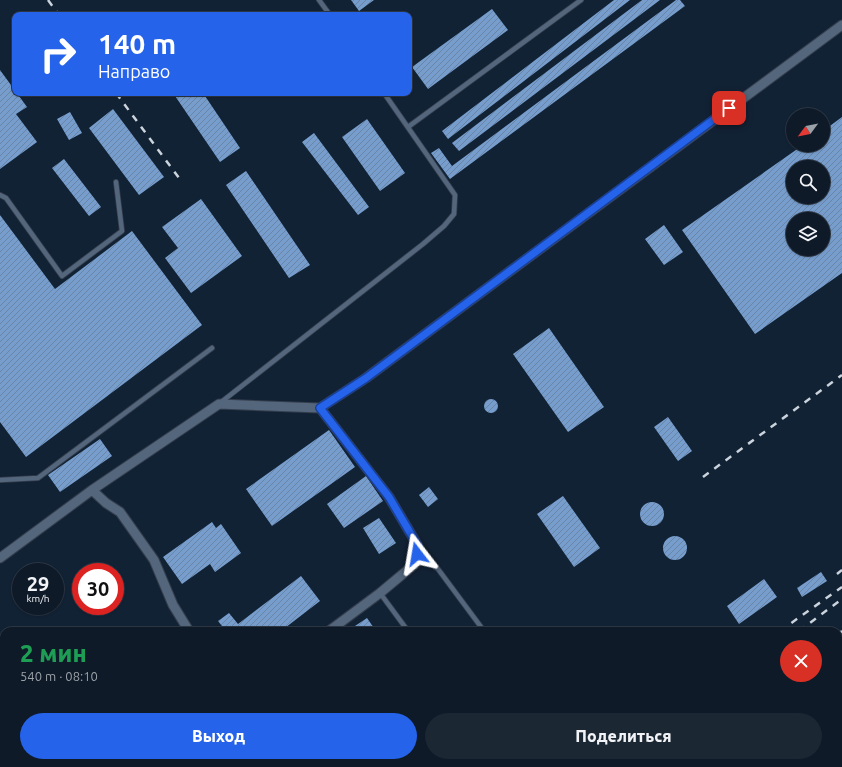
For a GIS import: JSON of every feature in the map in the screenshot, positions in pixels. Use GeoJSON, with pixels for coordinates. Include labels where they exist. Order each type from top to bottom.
{"type":"FeatureCollection","features":[{"type":"Feature","properties":{"kind":"street"},"geometry":{"type":"LineString","coordinates":[[0,558],[92,490],[219,404],[320,408],[378,368],[842,25]]}},
{"type":"Feature","properties":{"kind":"street"},"geometry":{"type":"LineString","coordinates":[[320,408],[389,497],[418,546],[416,563],[380,593],[334,627]]}},
{"type":"Feature","properties":{"kind":"street"},"geometry":{"type":"LineString","coordinates":[[92,490],[106,503],[120,512],[154,560],[173,605],[187,627]]}},
{"type":"Feature","properties":{"kind":"lane"},"geometry":{"type":"LineString","coordinates":[[320,0],[328,12]]}},
{"type":"Feature","properties":{"kind":"lane"},"geometry":{"type":"LineString","coordinates":[[408,127],[581,0]]}},
{"type":"Feature","properties":{"kind":"lane"},"geometry":{"type":"LineString","coordinates":[[219,404],[423,244],[444,226],[454,214],[455,195],[386,96]]}},
{"type":"Feature","properties":{"kind":"lane"},"geometry":{"type":"LineString","coordinates":[[0,195],[6,198],[62,276],[122,232],[116,182]]}},
{"type":"Feature","properties":{"kind":"lane"},"geometry":{"type":"LineString","coordinates":[[0,480],[38,478],[212,348]]}},
{"type":"Feature","properties":{"kind":"lane"},"geometry":{"type":"LineString","coordinates":[[416,563],[427,561],[438,569],[481,627]]}},
{"type":"Feature","properties":{"kind":"lane"},"geometry":{"type":"LineString","coordinates":[[380,593],[405,627]]}},
{"type":"Feature","properties":{"kind":"building"},"geometry":{"type":"Polygon","coordinates":[[[351,0],[374,0],[359,11],[351,0]]]}},
{"type":"Feature","properties":{"kind":"building"},"geometry":{"type":"Polygon","coordinates":[[[614,0],[630,0],[448,139],[442,131],[614,0]]]}},
{"type":"Feature","properties":{"kind":"building"},"geometry":{"type":"Polygon","coordinates":[[[642,0],[660,0],[459,151],[452,143],[642,0]]]}},
{"type":"Feature","properties":{"kind":"building"},"geometry":{"type":"Polygon","coordinates":[[[676,0],[680,0],[685,6],[450,179],[431,153],[439,148],[452,166],[676,0]]]}},
{"type":"Feature","properties":{"kind":"building"},"geometry":{"type":"Polygon","coordinates":[[[492,9],[508,30],[428,89],[412,67],[492,9]]]}},
{"type":"Feature","properties":{"kind":"building"},"geometry":{"type":"Polygon","coordinates":[[[0,70],[12,86],[12,96],[19,96],[27,107],[16,114],[37,142],[0,169],[0,70]]]}},
{"type":"Feature","properties":{"kind":"building"},"geometry":{"type":"Polygon","coordinates":[[[175,96],[205,96],[240,148],[220,162],[175,96]]]}},
{"type":"Feature","properties":{"kind":"building"},"geometry":{"type":"Polygon","coordinates":[[[113,109],[164,177],[139,195],[89,128],[113,109]]]}},
{"type":"Feature","properties":{"kind":"building"},"geometry":{"type":"Polygon","coordinates":[[[70,112],[82,133],[69,140],[57,119],[70,112]]]}},
{"type":"Feature","properties":{"kind":"building"},"geometry":{"type":"Polygon","coordinates":[[[842,117],[842,273],[755,334],[682,230],[793,152],[830,152],[830,126],[842,117]]]}},
{"type":"Feature","properties":{"kind":"building"},"geometry":{"type":"Polygon","coordinates":[[[367,119],[405,173],[380,191],[342,137],[367,119]]]}},
{"type":"Feature","properties":{"kind":"building"},"geometry":{"type":"Polygon","coordinates":[[[314,133],[369,207],[358,215],[302,142],[314,133]]]}},
{"type":"Feature","properties":{"kind":"building"},"geometry":{"type":"Polygon","coordinates":[[[64,159],[101,207],[89,216],[52,168],[64,159]]]}},
{"type":"Feature","properties":{"kind":"building"},"geometry":{"type":"Polygon","coordinates":[[[246,171],[310,265],[289,278],[226,185],[246,171]]]}},
{"type":"Feature","properties":{"kind":"building"},"geometry":{"type":"Polygon","coordinates":[[[201,199],[242,256],[191,293],[165,258],[178,248],[162,227],[201,199]]]}},
{"type":"Feature","properties":{"kind":"building"},"geometry":{"type":"Polygon","coordinates":[[[0,215],[55,289],[132,231],[202,325],[26,457],[0,422],[0,215]]]}},
{"type":"Feature","properties":{"kind":"building"},"geometry":{"type":"Polygon","coordinates":[[[664,225],[683,252],[664,265],[645,239],[664,225]]]}},
{"type":"Feature","properties":{"kind":"building"},"geometry":{"type":"Polygon","coordinates":[[[549,328],[604,407],[568,432],[513,354],[549,328]]]}},
{"type":"Feature","properties":{"kind":"building"},"geometry":{"type":"Polygon","coordinates":[[[488,399],[494,399],[498,403],[498,409],[494,413],[488,413],[484,409],[484,403],[488,399]]]}},
{"type":"Feature","properties":{"kind":"building"},"geometry":{"type":"Polygon","coordinates":[[[668,417],[692,451],[678,461],[654,427],[668,417]]]}},
{"type":"Feature","properties":{"kind":"building"},"geometry":{"type":"Polygon","coordinates":[[[329,430],[355,467],[272,526],[246,489],[329,430]]]}},
{"type":"Feature","properties":{"kind":"building"},"geometry":{"type":"Polygon","coordinates":[[[100,439],[112,456],[60,492],[48,475],[100,439]]]}},
{"type":"Feature","properties":{"kind":"building"},"geometry":{"type":"Polygon","coordinates":[[[366,476],[383,501],[344,528],[327,504],[366,476]]]}},
{"type":"Feature","properties":{"kind":"building"},"geometry":{"type":"Polygon","coordinates":[[[429,487],[438,499],[428,507],[419,495],[429,487]]]}},
{"type":"Feature","properties":{"kind":"building"},"geometry":{"type":"Polygon","coordinates":[[[563,496],[600,548],[574,567],[537,514],[563,496]]]}},
{"type":"Feature","properties":{"kind":"building"},"geometry":{"type":"Polygon","coordinates":[[[652,502],[661,505],[664,514],[661,523],[652,526],[643,523],[640,514],[643,505],[652,502]]]}},
{"type":"Feature","properties":{"kind":"building"},"geometry":{"type":"Polygon","coordinates":[[[379,518],[396,543],[379,554],[363,528],[379,518]]]}},
{"type":"Feature","properties":{"kind":"building"},"geometry":{"type":"Polygon","coordinates":[[[212,522],[216,528],[221,524],[241,553],[215,572],[210,564],[182,584],[163,557],[212,522]]]}},
{"type":"Feature","properties":{"kind":"building"},"geometry":{"type":"Polygon","coordinates":[[[675,536],[684,539],[687,548],[684,557],[675,560],[666,557],[663,548],[666,539],[675,536]]]}},
{"type":"Feature","properties":{"kind":"building"},"geometry":{"type":"Polygon","coordinates":[[[821,572],[827,581],[802,597],[797,588],[821,572]]]}},
{"type":"Feature","properties":{"kind":"building"},"geometry":{"type":"Polygon","coordinates":[[[301,576],[320,601],[286,627],[223,627],[218,621],[229,613],[238,624],[301,576]]]}},
{"type":"Feature","properties":{"kind":"building"},"geometry":{"type":"Polygon","coordinates":[[[764,579],[777,597],[739,624],[727,606],[764,579]]]}},
{"type":"Feature","properties":{"kind":"building"},"geometry":{"type":"Polygon","coordinates":[[[367,618],[373,627],[356,627],[367,618]]]}},
{"type":"Feature","properties":{"kind":"railway"},"geometry":{"type":"LineString","coordinates":[[48,0],[57,12]]}},
{"type":"Feature","properties":{"kind":"railway"},"geometry":{"type":"LineString","coordinates":[[118,96],[179,178]]}},
{"type":"Feature","properties":{"kind":"railway"},"geometry":{"type":"LineString","coordinates":[[703,477],[842,375]]}},
{"type":"Feature","properties":{"kind":"railway"},"geometry":{"type":"LineString","coordinates":[[837,574],[842,570]]}},
{"type":"Feature","properties":{"kind":"railway"},"geometry":{"type":"LineString","coordinates":[[786,627],[842,587]]}},
{"type":"Feature","properties":{"kind":"railway"},"geometry":{"type":"LineString","coordinates":[[804,627],[842,599]]}},
{"type":"Feature","properties":{"kind":"route"},"geometry":{"type":"LineString","coordinates":[[417,554],[418,546],[389,497],[320,408],[366,378],[729,108]]}}]}
